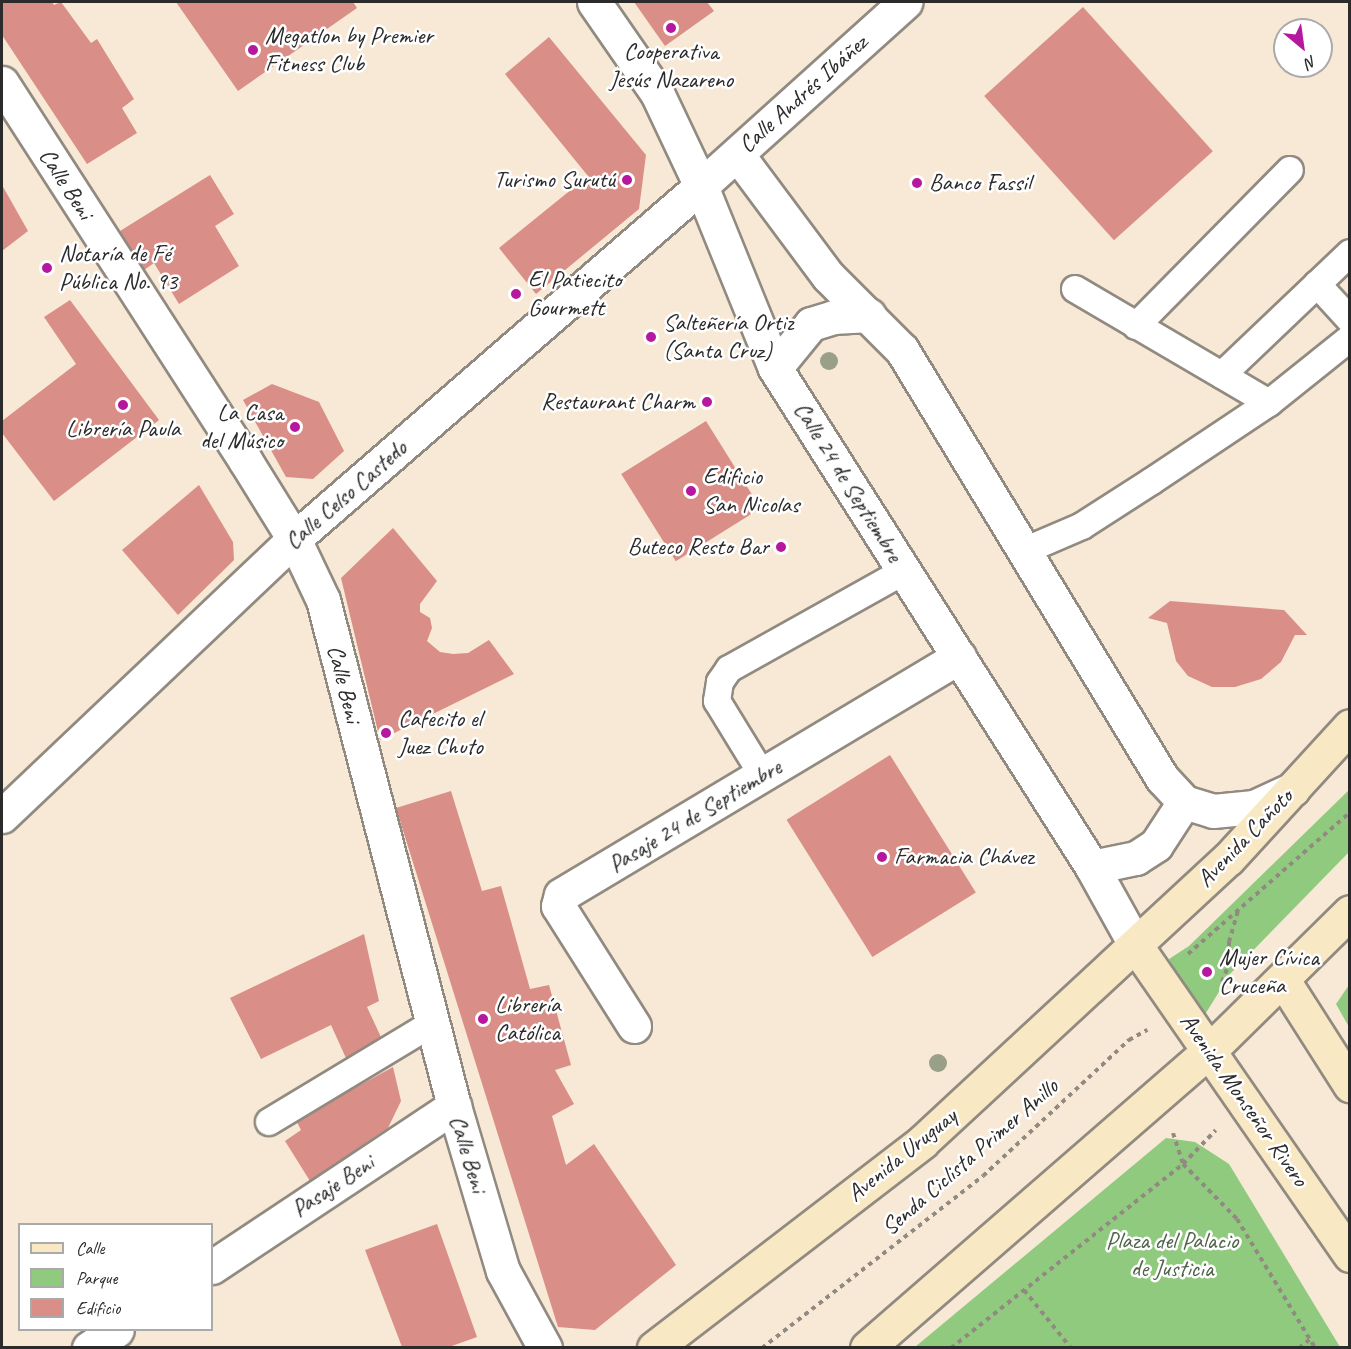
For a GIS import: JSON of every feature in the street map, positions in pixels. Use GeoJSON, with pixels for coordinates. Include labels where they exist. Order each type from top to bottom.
{"type":"FeatureCollection","features":[{"type":"Feature","properties":{"kind":"main road","name":"Avenida Cañoto"},"geometry":{"type":"LineString","coordinates":[[1136,945],[1228,859],[1350,726]]}},
{"type":"Feature","properties":{"kind":"main road"},"geometry":{"type":"LineString","coordinates":[[867,1347],[1208,1052],[1350,912]]}},
{"type":"Feature","properties":{"kind":"main road","name":"Avenida Monseñor Rivero"},"geometry":{"type":"LineString","coordinates":[[1136,945],[1350,1255]]}},
{"type":"Feature","properties":{"kind":"main road","name":"Avenida Uruguay"},"geometry":{"type":"LineString","coordinates":[[654,1347],[922,1142],[1136,945]]}},
{"type":"Feature","properties":{"kind":"main road"},"geometry":{"type":"LineString","coordinates":[[1283,980],[1350,1085]]}},
{"type":"Feature","properties":{"kind":"street","name":"Calle 24 de Septiembre"},"geometry":{"type":"LineString","coordinates":[[594,2],[657,93],[701,186],[775,368],[1092,867],[1136,945]]}},
{"type":"Feature","properties":{"kind":"street","name":"Calle Andrés Ibáñez"},"geometry":{"type":"LineString","coordinates":[[701,186],[905,2]]}},
{"type":"Feature","properties":{"kind":"street","name":"Calle Beni"},"geometry":{"type":"LineString","coordinates":[[2,83],[294,539],[323,600],[430,1025],[503,1271],[545,1347]]}},
{"type":"Feature","properties":{"kind":"street"},"geometry":{"type":"LineString","coordinates":[[737,154],[828,276],[902,350],[1162,778],[1184,802],[1213,811],[1254,807],[1293,789]]}},
{"type":"Feature","properties":{"kind":"street","name":"Calle Celso Castedo"},"geometry":{"type":"LineString","coordinates":[[2,816],[294,539],[701,186]]}},
{"type":"Feature","properties":{"kind":"street"},"geometry":{"type":"LineString","coordinates":[[775,368],[811,324],[834,317],[869,315]]}},
{"type":"Feature","properties":{"kind":"street","name":"Pasaje 24 de Septiembre"},"geometry":{"type":"LineString","coordinates":[[634,1026],[558,900],[959,657]]}},
{"type":"Feature","properties":{"kind":"street"},"geometry":{"type":"LineString","coordinates":[[1092,867],[1136,858],[1156,845],[1184,802]]}},
{"type":"Feature","properties":{"kind":"street","name":"Pasaje Beni"},"geometry":{"type":"LineString","coordinates":[[213,1266],[454,1106]]}},
{"type":"Feature","properties":{"kind":"street"},"geometry":{"type":"LineString","coordinates":[[89,1347],[114,1331]]}},
{"type":"Feature","properties":{"kind":"lane"},"geometry":{"type":"LineString","coordinates":[[1136,326],[1290,170]]}},
{"type":"Feature","properties":{"kind":"lane"},"geometry":{"type":"LineString","coordinates":[[1222,375],[1350,253]]}},
{"type":"Feature","properties":{"kind":"lane"},"geometry":{"type":"LineString","coordinates":[[1317,284],[1350,320]]}},
{"type":"Feature","properties":{"kind":"lane"},"geometry":{"type":"LineString","coordinates":[[1075,289],[1269,403]]}},
{"type":"Feature","properties":{"kind":"lane"},"geometry":{"type":"LineString","coordinates":[[1024,551],[1082,526],[1269,403],[1350,338]]}},
{"type":"Feature","properties":{"kind":"lane"},"geometry":{"type":"LineString","coordinates":[[763,776],[717,701],[720,682],[729,669],[904,571]]}},
{"type":"Feature","properties":{"kind":"lane"},"geometry":{"type":"LineString","coordinates":[[269,1122],[430,1025]]}},
{"type":"Feature","properties":{"kind":"path"},"geometry":{"type":"LineString","coordinates":[[1185,957],[1350,812]]}},
{"type":"Feature","properties":{"kind":"path","name":"Senda Ciclista Primer Anillo"},"geometry":{"type":"LineString","coordinates":[[762,1347],[983,1176],[1130,1040],[1201,996],[1209,997],[1217,992],[1229,964],[1229,942],[1238,910]]}},
{"type":"Feature","properties":{"kind":"path"},"geometry":{"type":"LineString","coordinates":[[951,1347],[1183,1164],[1244,1102]]}},
{"type":"Feature","properties":{"kind":"path"},"geometry":{"type":"LineString","coordinates":[[1183,1164],[1237,1219],[1315,1347]]}},
{"type":"Feature","properties":{"kind":"path"},"geometry":{"type":"LineString","coordinates":[[1024,1290],[1071,1347]]}},
{"type":"Feature","properties":{"kind":"path"},"geometry":{"type":"LineString","coordinates":[[1299,1347],[1310,1339]]}},
{"type":"Feature","properties":{"kind":"green space"},"geometry":{"type":"Polygon","coordinates":[[[1349,790],[1349,852],[1230,974],[1201,1021],[1169,959],[1189,946],[1349,790]]]}},
{"type":"Feature","properties":{"kind":"green space"},"geometry":{"type":"Polygon","coordinates":[[[1349,985],[1349,1027],[1336,1004],[1349,985]]]}},
{"type":"Feature","properties":{"kind":"green space","name":"Plaza del Palacio de Justicia"},"geometry":{"type":"Polygon","coordinates":[[[1166,1138],[1195,1142],[1229,1164],[1340,1347],[915,1347],[1166,1138]]]}},
{"type":"Feature","properties":{"kind":"building"},"geometry":{"type":"Polygon","coordinates":[[[2,2],[52,2],[54,5],[61,2],[91,43],[97,39],[134,99],[122,108],[137,133],[87,164],[2,35],[2,2]]]}},
{"type":"Feature","properties":{"kind":"building","name":"Megatlon by Premier Fitness Club"},"geometry":{"type":"Polygon","coordinates":[[[176,2],[353,2],[357,8],[238,91],[176,2]]]}},
{"type":"Feature","properties":{"kind":"building","name":"Cooperativa Jesús Nazareno"},"geometry":{"type":"Polygon","coordinates":[[[634,2],[707,2],[714,11],[665,46],[634,2]]]}},
{"type":"Feature","properties":{"kind":"building"},"geometry":{"type":"Polygon","coordinates":[[[1083,7],[1213,151],[1114,240],[984,96],[1083,7]]]}},
{"type":"Feature","properties":{"kind":"building"},"geometry":{"type":"Polygon","coordinates":[[[549,37],[646,155],[639,209],[536,294],[499,248],[588,176],[505,74],[549,37]]]}},
{"type":"Feature","properties":{"kind":"building"},"geometry":{"type":"Polygon","coordinates":[[[210,175],[234,214],[215,226],[239,266],[179,304],[154,263],[144,270],[120,231],[210,175]]]}},
{"type":"Feature","properties":{"kind":"building"},"geometry":{"type":"Polygon","coordinates":[[[2,185],[28,231],[2,251],[2,185]]]}},
{"type":"Feature","properties":{"kind":"building"},"geometry":{"type":"Polygon","coordinates":[[[70,300],[159,420],[54,501],[2,433],[2,421],[76,364],[44,317],[70,300]]]}},
{"type":"Feature","properties":{"kind":"building","name":"La Casa del Músico"},"geometry":{"type":"Polygon","coordinates":[[[272,384],[319,402],[344,451],[313,479],[286,477],[243,400],[272,384]]]}},
{"type":"Feature","properties":{"kind":"building","name":"Edificio San Nicolas"},"geometry":{"type":"Polygon","coordinates":[[[706,421],[761,508],[676,561],[621,474],[706,421]]]}},
{"type":"Feature","properties":{"kind":"building"},"geometry":{"type":"Polygon","coordinates":[[[199,485],[233,542],[234,560],[178,615],[122,550],[199,485]]]}},
{"type":"Feature","properties":{"kind":"building"},"geometry":{"type":"Polygon","coordinates":[[[393,528],[437,581],[420,604],[420,612],[430,618],[432,628],[427,641],[440,652],[453,654],[468,653],[489,640],[514,674],[380,740],[341,578],[393,528]]]}},
{"type":"Feature","properties":{"kind":"building"},"geometry":{"type":"Polygon","coordinates":[[[1170,601],[1284,610],[1307,635],[1295,635],[1281,662],[1261,679],[1235,687],[1212,687],[1188,676],[1176,661],[1167,623],[1148,618],[1170,601]]]}},
{"type":"Feature","properties":{"kind":"building","name":"Farmacia Chávez"},"geometry":{"type":"Polygon","coordinates":[[[890,755],[976,892],[872,957],[787,820],[890,755]]]}},
{"type":"Feature","properties":{"kind":"building"},"geometry":{"type":"Polygon","coordinates":[[[451,791],[482,891],[501,886],[530,989],[549,985],[571,1065],[555,1070],[574,1104],[552,1116],[566,1165],[594,1144],[676,1265],[595,1330],[558,1327],[396,808],[451,791]]]}},
{"type":"Feature","properties":{"kind":"building"},"geometry":{"type":"Polygon","coordinates":[[[364,934],[379,1001],[367,1007],[387,1050],[350,1067],[331,1025],[261,1059],[230,998],[364,934]]]}},
{"type":"Feature","properties":{"kind":"building"},"geometry":{"type":"Polygon","coordinates":[[[393,1067],[401,1101],[388,1128],[310,1181],[285,1141],[301,1130],[296,1120],[393,1067]]]}},
{"type":"Feature","properties":{"kind":"building"},"geometry":{"type":"Polygon","coordinates":[[[437,1224],[477,1337],[449,1347],[402,1347],[365,1250],[437,1224]]]}},
{"type":"Feature","properties":{"kind":"place","name":"Cooperativa Jesús Nazareno"},"geometry":{"type":"Point","coordinates":[671,28]}},
{"type":"Feature","properties":{"kind":"place","name":"Megatlon by Premier Fitness Club"},"geometry":{"type":"Point","coordinates":[253,50]}},
{"type":"Feature","properties":{"kind":"place","name":"Turismo Surutú"},"geometry":{"type":"Point","coordinates":[627,180]}},
{"type":"Feature","properties":{"kind":"place","name":"Banco Fassil"},"geometry":{"type":"Point","coordinates":[917,183]}},
{"type":"Feature","properties":{"kind":"place","name":"Notaría de Fé Pública No. 93"},"geometry":{"type":"Point","coordinates":[47,268]}},
{"type":"Feature","properties":{"kind":"place","name":"El Patiecito Gourmett"},"geometry":{"type":"Point","coordinates":[516,294]}},
{"type":"Feature","properties":{"kind":"place","name":"Salteñería Ortiz (Santa Cruz)"},"geometry":{"type":"Point","coordinates":[651,337]}},
{"type":"Feature","properties":{"kind":"place","name":"Restaurant Charm"},"geometry":{"type":"Point","coordinates":[707,402]}},
{"type":"Feature","properties":{"kind":"place","name":"Librería Paula"},"geometry":{"type":"Point","coordinates":[123,405]}},
{"type":"Feature","properties":{"kind":"place","name":"La Casa del Músico"},"geometry":{"type":"Point","coordinates":[295,427]}},
{"type":"Feature","properties":{"kind":"place","name":"Edificio San Nicolas"},"geometry":{"type":"Point","coordinates":[691,491]}},
{"type":"Feature","properties":{"kind":"place","name":"Buteco Resto Bar"},"geometry":{"type":"Point","coordinates":[781,547]}},
{"type":"Feature","properties":{"kind":"place","name":"Cafecito el Juez Chuto"},"geometry":{"type":"Point","coordinates":[386,733]}},
{"type":"Feature","properties":{"kind":"place","name":"Farmacia Chávez"},"geometry":{"type":"Point","coordinates":[882,857]}},
{"type":"Feature","properties":{"kind":"place","name":"Mujer Cívica Cruceña"},"geometry":{"type":"Point","coordinates":[1207,972]}},
{"type":"Feature","properties":{"kind":"place","name":"Librería Católica"},"geometry":{"type":"Point","coordinates":[483,1019]}}]}
